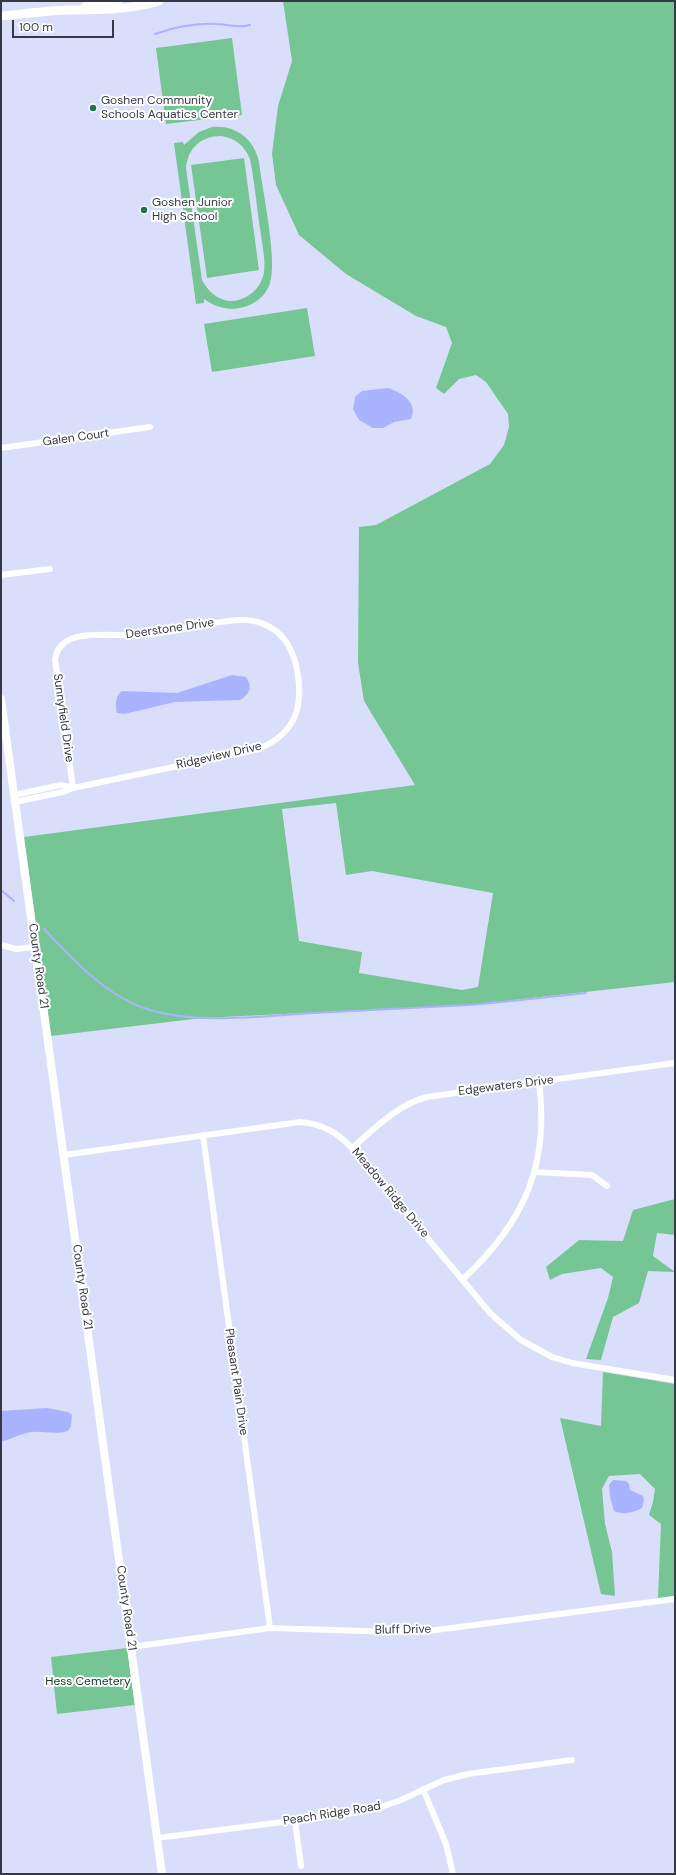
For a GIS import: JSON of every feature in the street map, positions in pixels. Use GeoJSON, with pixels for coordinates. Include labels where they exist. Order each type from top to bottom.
{"type":"FeatureCollection","features":[{"type":"Feature","properties":{"kind":"main road"},"geometry":{"type":"LineString","coordinates":[[68,10],[118,1]]}},
{"type":"Feature","properties":{"kind":"main road"},"geometry":{"type":"LineString","coordinates":[[1,16],[68,10],[119,9],[159,1]]}},
{"type":"Feature","properties":{"kind":"street","name":"Galen Court"},"geometry":{"type":"LineString","coordinates":[[1,448],[150,428]]}},
{"type":"Feature","properties":{"kind":"street"},"geometry":{"type":"LineString","coordinates":[[1,576],[50,569]]}},
{"type":"Feature","properties":{"kind":"street","name":"Deerstone Drive"},"geometry":{"type":"LineString","coordinates":[[58,649],[68,640],[81,636],[136,635],[177,630],[233,619],[263,622]]}},
{"type":"Feature","properties":{"kind":"street","name":"Ridgeview Drive"},"geometry":{"type":"LineString","coordinates":[[14,799],[63,792],[73,788],[259,749],[277,740],[293,722],[297,710],[299,691],[293,653],[280,635],[263,622]]}},
{"type":"Feature","properties":{"kind":"street","name":"Sunnyfield Drive"},"geometry":{"type":"LineString","coordinates":[[58,649],[56,654],[56,668],[73,788]]}},
{"type":"Feature","properties":{"kind":"street","name":"County Road 21"},"geometry":{"type":"LineString","coordinates":[[1,699],[162,1874]]}},
{"type":"Feature","properties":{"kind":"street"},"geometry":{"type":"LineString","coordinates":[[1,945],[16,949],[35,947]]}},
{"type":"Feature","properties":{"kind":"street","name":"Edgewaters Drive"},"geometry":{"type":"LineString","coordinates":[[352,1148],[400,1108],[412,1101],[427,1097],[675,1063]]}},
{"type":"Feature","properties":{"kind":"street"},"geometry":{"type":"LineString","coordinates":[[462,1280],[486,1258],[511,1225],[524,1201],[534,1172],[541,1138],[542,1122],[539,1082]]}},
{"type":"Feature","properties":{"kind":"street","name":"Meadow Ridge Drive"},"geometry":{"type":"LineString","coordinates":[[64,1155],[300,1122],[312,1123],[329,1129],[352,1148],[462,1280],[505,1328],[521,1340],[552,1357],[592,1368],[675,1380]]}},
{"type":"Feature","properties":{"kind":"street","name":"Pleasant Plain Drive"},"geometry":{"type":"LineString","coordinates":[[203,1135],[270,1628]]}},
{"type":"Feature","properties":{"kind":"street"},"geometry":{"type":"LineString","coordinates":[[534,1172],[592,1175],[606,1186]]}},
{"type":"Feature","properties":{"kind":"street","name":"Bluff Drive"},"geometry":{"type":"LineString","coordinates":[[131,1648],[270,1628],[411,1632],[675,1599]]}},
{"type":"Feature","properties":{"kind":"street","name":"Peach Ridge Road"},"geometry":{"type":"LineString","coordinates":[[157,1838],[295,1821],[378,1808],[401,1800],[444,1780],[468,1774],[572,1760]]}},
{"type":"Feature","properties":{"kind":"street"},"geometry":{"type":"LineString","coordinates":[[423,1789],[446,1844],[453,1874]]}},
{"type":"Feature","properties":{"kind":"street"},"geometry":{"type":"LineString","coordinates":[[295,1821],[301,1866]]}},
{"type":"Feature","properties":{"kind":"green space"},"geometry":{"type":"Polygon","coordinates":[[[283,1],[675,1],[675,982],[469,1005],[202,1018],[51,1036],[24,837],[415,785],[364,701],[358,663],[359,527],[376,525],[490,464],[504,445],[509,427],[508,414],[486,382],[476,375],[459,379],[444,394],[436,388],[452,343],[446,327],[416,316],[346,274],[299,235],[276,185],[272,154],[278,106],[292,61],[283,1]],[[336,803],[282,809],[299,941],[362,952],[359,973],[462,990],[478,987],[493,893],[372,871],[346,875],[336,803]]]}},
{"type":"Feature","properties":{"kind":"green space"},"geometry":{"type":"Polygon","coordinates":[[[232,38],[242,115],[166,124],[156,48],[232,38]]]}},
{"type":"Feature","properties":{"kind":"green space"},"geometry":{"type":"Polygon","coordinates":[[[212,127],[228,128],[236,131],[253,146],[259,162],[269,224],[272,273],[269,287],[264,295],[248,306],[228,309],[214,305],[204,299],[204,303],[196,304],[174,143],[183,142],[184,145],[199,132],[212,127]],[[221,136],[207,138],[197,144],[187,161],[186,168],[202,280],[207,288],[217,297],[230,301],[242,299],[257,288],[263,278],[265,263],[250,159],[242,146],[235,140],[221,136]]]}},
{"type":"Feature","properties":{"kind":"green space"},"geometry":{"type":"Polygon","coordinates":[[[244,158],[259,270],[207,278],[191,165],[244,158]]]}},
{"type":"Feature","properties":{"kind":"green space"},"geometry":{"type":"Polygon","coordinates":[[[307,308],[315,356],[212,372],[204,324],[307,308]]]}},
{"type":"Feature","properties":{"kind":"green space"},"geometry":{"type":"Polygon","coordinates":[[[675,1199],[675,1235],[657,1233],[653,1256],[675,1272],[648,1271],[639,1303],[613,1317],[601,1360],[586,1359],[608,1298],[613,1277],[601,1268],[562,1274],[550,1280],[546,1267],[579,1240],[623,1241],[633,1210],[675,1199]]]}},
{"type":"Feature","properties":{"kind":"green space"},"geometry":{"type":"Polygon","coordinates":[[[603,1372],[675,1384],[675,1596],[658,1598],[661,1524],[649,1515],[655,1489],[640,1474],[609,1476],[602,1489],[605,1524],[612,1552],[615,1596],[601,1594],[560,1418],[601,1426],[603,1372]]]}},
{"type":"Feature","properties":{"kind":"green space","name":"Hess Cemetery"},"geometry":{"type":"Polygon","coordinates":[[[127,1648],[135,1705],[57,1714],[51,1657],[127,1648]]]}},
{"type":"Feature","properties":{"kind":"water"},"geometry":{"type":"Polygon","coordinates":[[[388,388],[403,395],[411,403],[413,413],[411,419],[394,422],[383,428],[373,428],[359,420],[353,409],[355,397],[362,391],[388,388]]]}},
{"type":"Feature","properties":{"kind":"water"},"geometry":{"type":"Polygon","coordinates":[[[232,675],[246,677],[250,687],[248,693],[240,700],[175,702],[124,714],[117,713],[116,701],[122,691],[177,693],[232,675]]]}},
{"type":"Feature","properties":{"kind":"water"},"geometry":{"type":"Polygon","coordinates":[[[47,1408],[68,1412],[72,1415],[71,1426],[68,1431],[59,1433],[31,1432],[1,1442],[1,1411],[47,1408]]]}},
{"type":"Feature","properties":{"kind":"water"},"geometry":{"type":"Polygon","coordinates":[[[613,1480],[626,1481],[629,1484],[630,1490],[643,1496],[644,1500],[642,1508],[628,1513],[614,1511],[610,1497],[609,1485],[613,1480]]]}},
{"type":"Feature","properties":{"kind":"waterway"},"geometry":{"type":"LineString","coordinates":[[155,34],[178,27],[193,25],[220,24],[241,27],[250,25]]}},
{"type":"Feature","properties":{"kind":"waterway"},"geometry":{"type":"LineString","coordinates":[[1,890],[14,901]]}},
{"type":"Feature","properties":{"kind":"waterway"},"geometry":{"type":"LineString","coordinates":[[44,929],[85,971],[108,989],[134,1004],[175,1016],[198,1018],[246,1018],[468,1005],[586,993]]}},
{"type":"Feature","properties":{"kind":"place","name":"Goshen Community Schools Aquatics Center"},"geometry":{"type":"Point","coordinates":[93,108]}},
{"type":"Feature","properties":{"kind":"place","name":"Goshen Junior High School"},"geometry":{"type":"Point","coordinates":[144,210]}}]}
